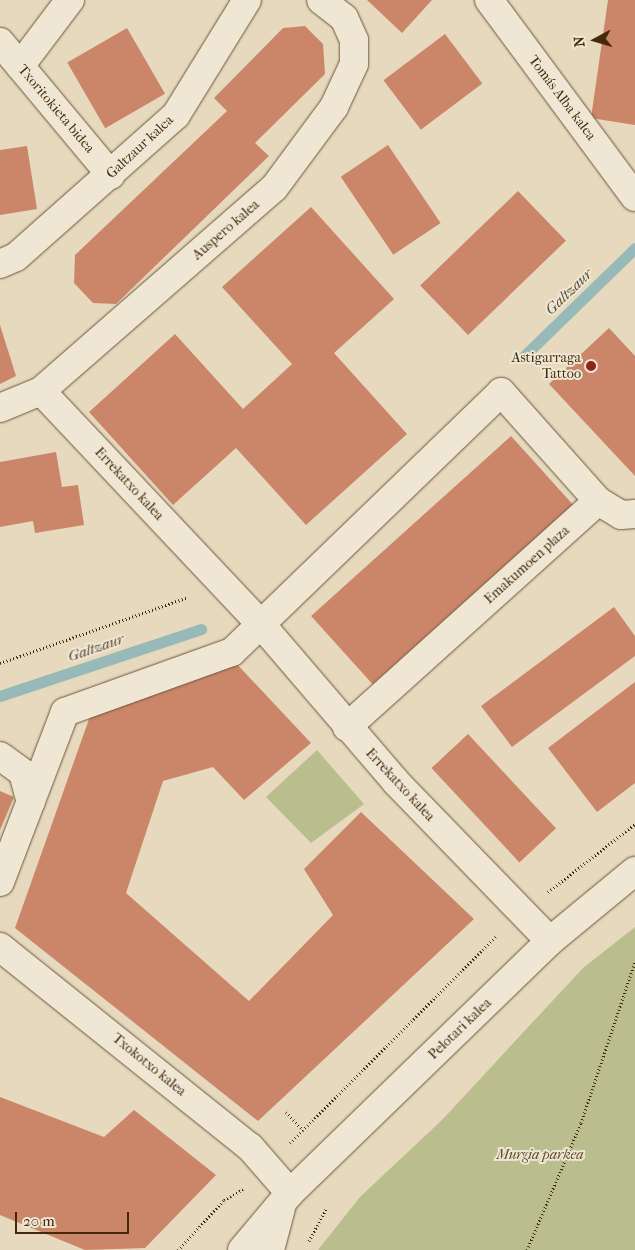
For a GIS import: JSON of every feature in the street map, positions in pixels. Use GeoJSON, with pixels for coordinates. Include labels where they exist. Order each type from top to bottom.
{"type":"FeatureCollection","features":[{"type":"Feature","properties":{"kind":"street"},"geometry":{"type":"LineString","coordinates":[[20,66],[70,0]]}},
{"type":"Feature","properties":{"kind":"street","name":"Galtzaur kalea"},"geometry":{"type":"LineString","coordinates":[[0,264],[16,257],[111,175],[176,114],[247,0]]}},
{"type":"Feature","properties":{"kind":"street","name":"Auspero kalea"},"geometry":{"type":"LineString","coordinates":[[0,408],[41,390],[274,188],[334,107],[354,64],[354,40],[344,18],[322,0]]}},
{"type":"Feature","properties":{"kind":"street","name":"Tomás Alba kalea"},"geometry":{"type":"LineString","coordinates":[[489,0],[635,197]]}},
{"type":"Feature","properties":{"kind":"street","name":"Txoritokieta bidea"},"geometry":{"type":"LineString","coordinates":[[0,42],[111,175]]}},
{"type":"Feature","properties":{"kind":"street","name":"Errekatxo kalea"},"geometry":{"type":"LineString","coordinates":[[41,390],[259,622],[347,727],[550,941]]}},
{"type":"Feature","properties":{"kind":"street"},"geometry":{"type":"LineString","coordinates":[[0,882],[65,712],[232,652],[259,622],[501,392],[598,502],[621,515],[635,514]]}},
{"type":"Feature","properties":{"kind":"street","name":"Emakumoen plaza"},"geometry":{"type":"LineString","coordinates":[[347,727],[598,502]]}},
{"type":"Feature","properties":{"kind":"street"},"geometry":{"type":"LineString","coordinates":[[0,756],[22,774],[31,802]]}},
{"type":"Feature","properties":{"kind":"street","name":"Pelotari kalea"},"geometry":{"type":"LineString","coordinates":[[242,1250],[290,1193],[550,941],[635,871]]}},
{"type":"Feature","properties":{"kind":"street","name":"Txokotxo kalea"},"geometry":{"type":"LineString","coordinates":[[0,947],[250,1147],[290,1193]]}},
{"type":"Feature","properties":{"kind":"street","name":"Pelotari kalea"},"geometry":{"type":"LineString","coordinates":[[270,1250],[277,1220],[290,1193]]}},
{"type":"Feature","properties":{"kind":"path"},"geometry":{"type":"LineString","coordinates":[[0,663],[224,584]]}},
{"type":"Feature","properties":{"kind":"path"},"geometry":{"type":"LineString","coordinates":[[178,1250],[224,1200],[247,1187],[486,944],[635,824]]}},
{"type":"Feature","properties":{"kind":"path"},"geometry":{"type":"LineString","coordinates":[[527,1250],[581,1123],[635,962]]}},
{"type":"Feature","properties":{"kind":"green space"},"geometry":{"type":"Polygon","coordinates":[[[317,750],[364,804],[311,843],[266,797],[317,750]]]}},
{"type":"Feature","properties":{"kind":"green space","name":"Murgia parkea"},"geometry":{"type":"Polygon","coordinates":[[[635,927],[635,1250],[318,1250],[360,1197],[442,1120],[583,968],[635,927]]]}},
{"type":"Feature","properties":{"kind":"building"},"geometry":{"type":"Polygon","coordinates":[[[367,0],[432,0],[402,33],[367,0]]]}},
{"type":"Feature","properties":{"kind":"building"},"geometry":{"type":"Polygon","coordinates":[[[608,0],[635,0],[635,125],[591,118],[608,0]]]}},
{"type":"Feature","properties":{"kind":"building"},"geometry":{"type":"Polygon","coordinates":[[[305,26],[323,44],[325,74],[255,143],[269,156],[116,304],[93,303],[74,283],[75,255],[227,111],[214,98],[283,28],[305,26]]]}},
{"type":"Feature","properties":{"kind":"building"},"geometry":{"type":"Polygon","coordinates":[[[127,28],[165,94],[105,128],[67,63],[127,28]]]}},
{"type":"Feature","properties":{"kind":"building"},"geometry":{"type":"Polygon","coordinates":[[[445,34],[482,84],[421,130],[384,80],[445,34]]]}},
{"type":"Feature","properties":{"kind":"building"},"geometry":{"type":"Polygon","coordinates":[[[388,145],[441,223],[393,255],[341,177],[388,145]]]}},
{"type":"Feature","properties":{"kind":"building"},"geometry":{"type":"Polygon","coordinates":[[[27,146],[37,209],[0,215],[0,150],[27,146]]]}},
{"type":"Feature","properties":{"kind":"building"},"geometry":{"type":"Polygon","coordinates":[[[518,191],[566,241],[468,335],[420,285],[518,191]]]}},
{"type":"Feature","properties":{"kind":"building"},"geometry":{"type":"Polygon","coordinates":[[[311,207],[394,299],[334,353],[407,434],[306,525],[236,448],[173,505],[89,412],[175,334],[243,409],[292,364],[222,287],[311,207]]]}},
{"type":"Feature","properties":{"kind":"building"},"geometry":{"type":"Polygon","coordinates":[[[0,325],[16,376],[0,384],[0,325]]]}},
{"type":"Feature","properties":{"kind":"building"},"geometry":{"type":"Polygon","coordinates":[[[609,328],[635,356],[635,476],[549,384],[609,328]]]}},
{"type":"Feature","properties":{"kind":"building"},"geometry":{"type":"Polygon","coordinates":[[[511,436],[573,504],[373,684],[311,616],[511,436]]]}},
{"type":"Feature","properties":{"kind":"building"},"geometry":{"type":"Polygon","coordinates":[[[56,452],[62,487],[78,485],[84,525],[35,533],[33,521],[0,527],[0,462],[56,452]]]}},
{"type":"Feature","properties":{"kind":"building"},"geometry":{"type":"Polygon","coordinates":[[[614,607],[635,636],[635,656],[512,747],[481,706],[614,607]]]}},
{"type":"Feature","properties":{"kind":"building"},"geometry":{"type":"Polygon","coordinates":[[[233,660],[311,743],[244,800],[213,767],[163,781],[126,893],[249,1001],[333,915],[304,869],[361,812],[474,919],[258,1121],[15,928],[94,705],[233,660]]]}},
{"type":"Feature","properties":{"kind":"building"},"geometry":{"type":"Polygon","coordinates":[[[635,682],[635,783],[597,812],[548,748],[635,682]]]}},
{"type":"Feature","properties":{"kind":"building"},"geometry":{"type":"Polygon","coordinates":[[[468,734],[556,828],[519,862],[431,768],[468,734]]]}},
{"type":"Feature","properties":{"kind":"building"},"geometry":{"type":"Polygon","coordinates":[[[0,791],[14,797],[0,830],[0,791]]]}},
{"type":"Feature","properties":{"kind":"building"},"geometry":{"type":"Polygon","coordinates":[[[0,1097],[104,1137],[134,1110],[216,1175],[145,1248],[85,1250],[0,1215],[0,1097]]]}},
{"type":"Feature","properties":{"kind":"waterway","name":"Galtzaur"},"geometry":{"type":"LineString","coordinates":[[524,356],[635,248]]}},
{"type":"Feature","properties":{"kind":"waterway","name":"Galtzaur"},"geometry":{"type":"LineString","coordinates":[[0,696],[201,629]]}},
{"type":"Feature","properties":{"kind":"place","name":"Astigarraga Tattoo"},"geometry":{"type":"Point","coordinates":[591,366]}}]}
